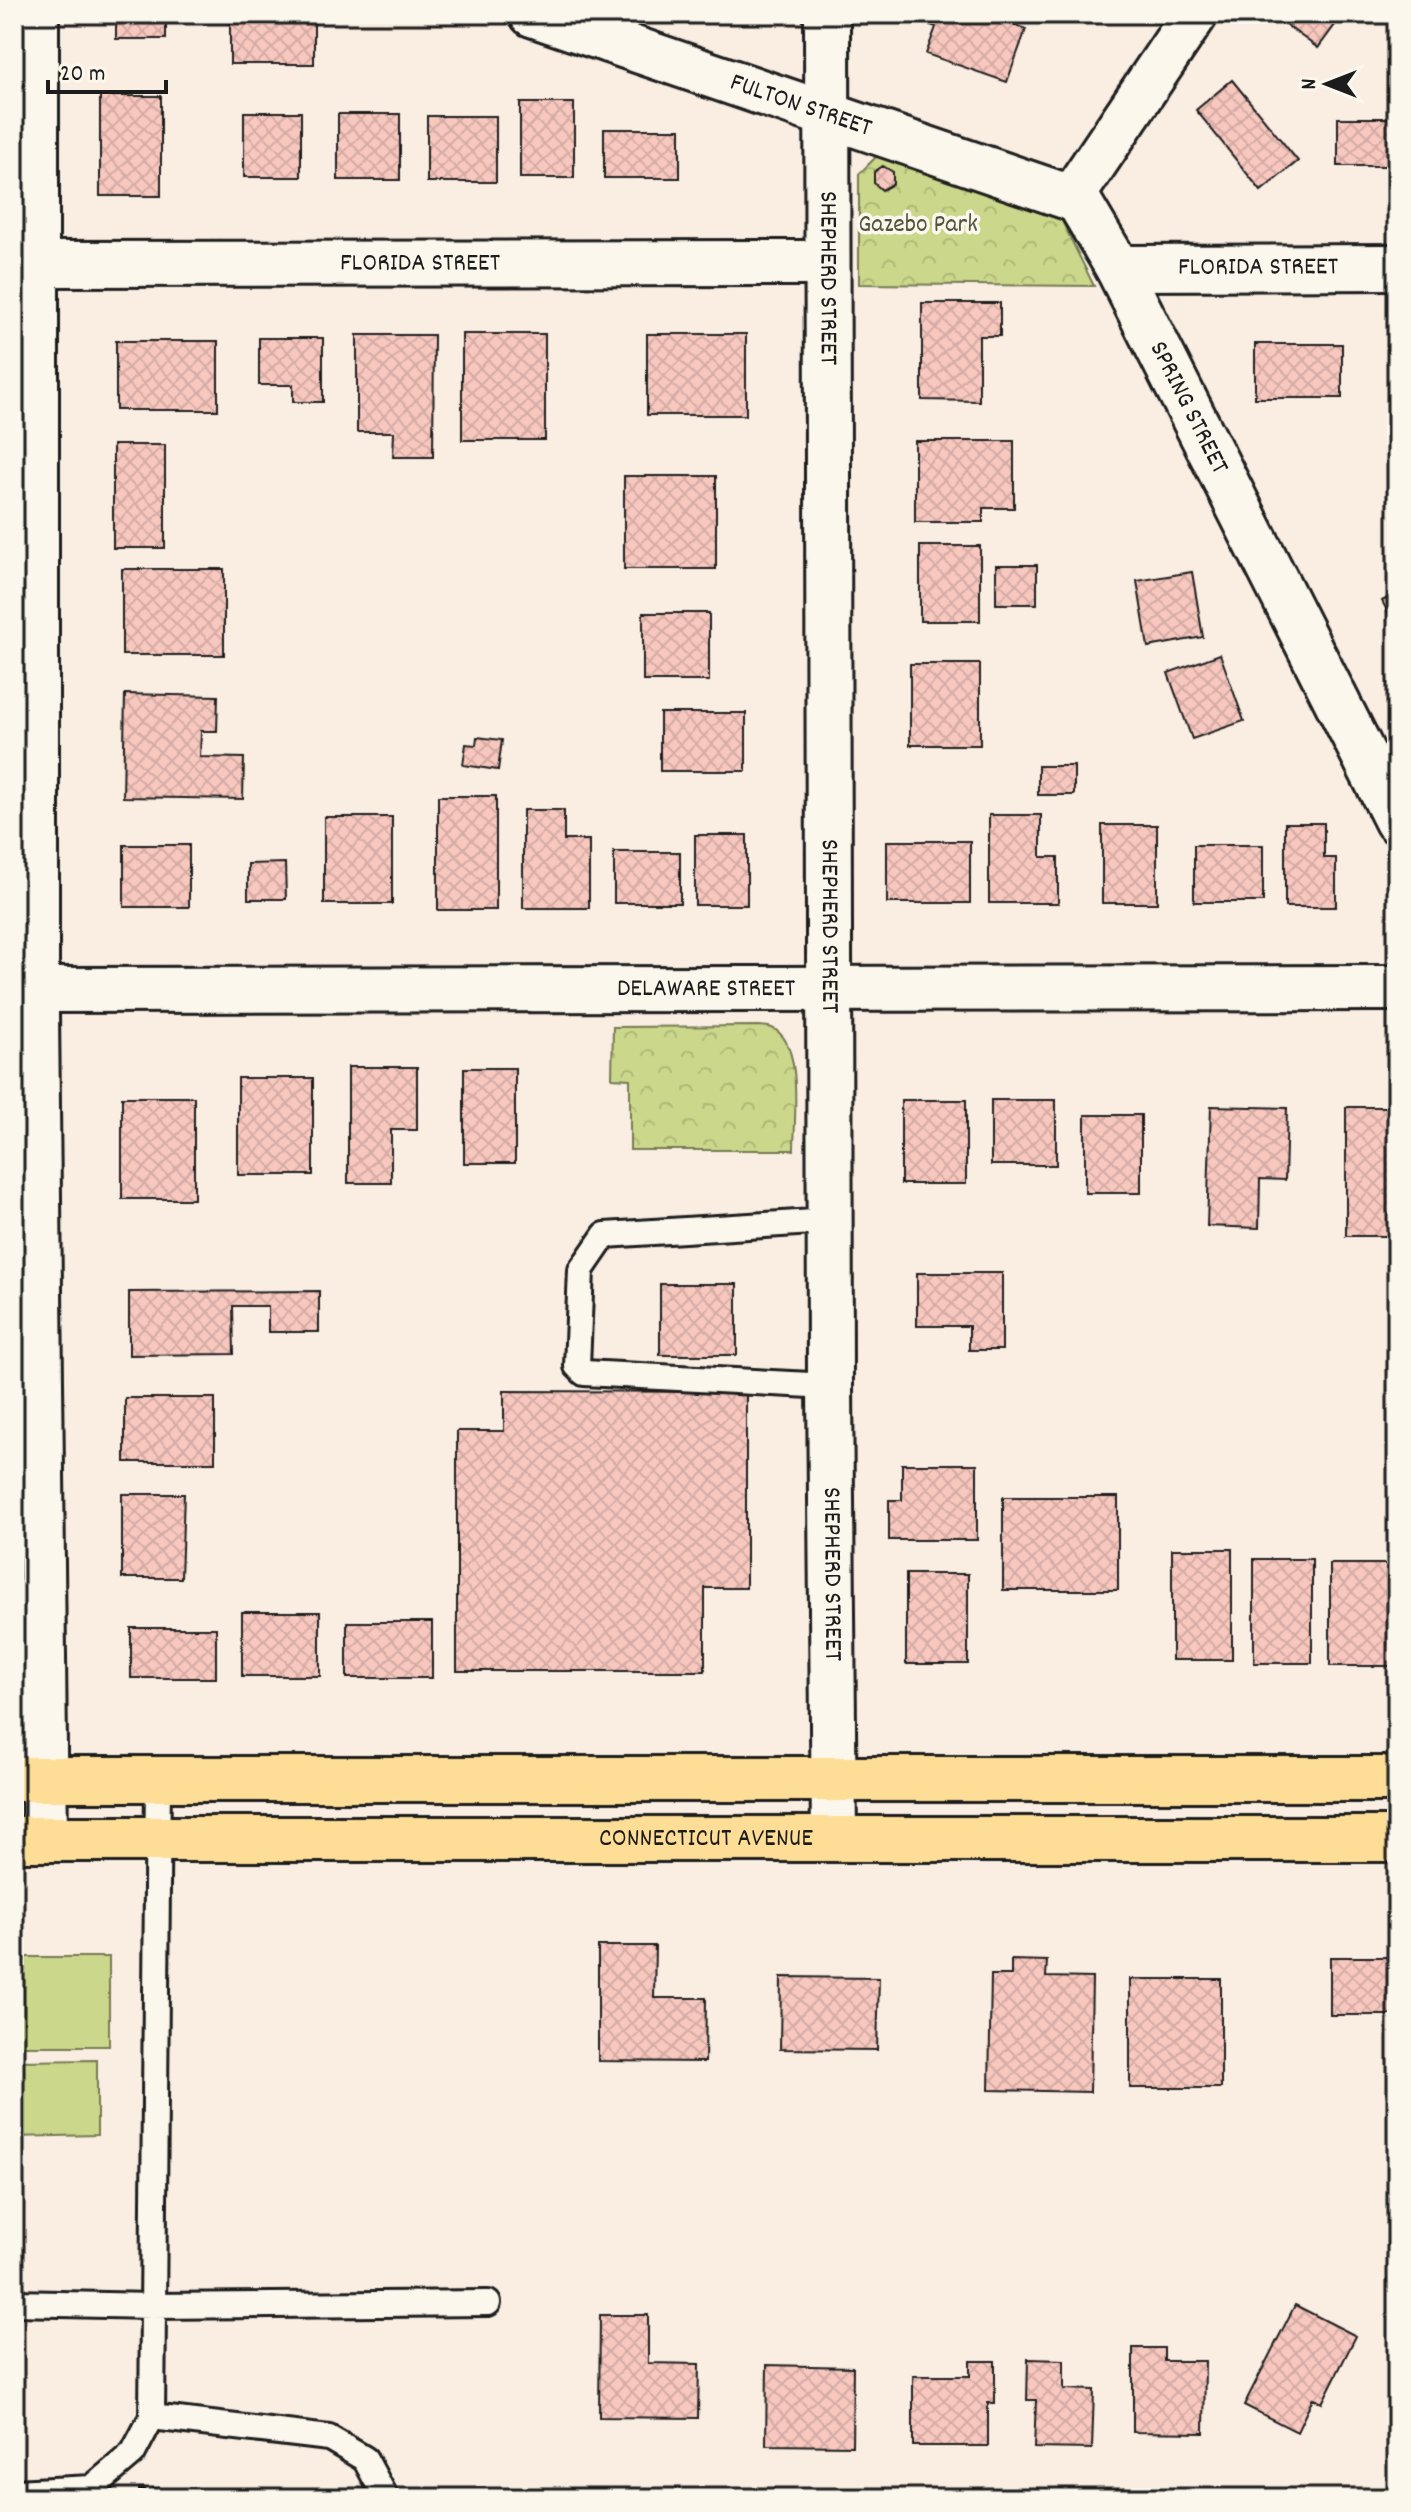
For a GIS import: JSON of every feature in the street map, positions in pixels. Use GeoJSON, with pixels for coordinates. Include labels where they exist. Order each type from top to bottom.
{"type":"FeatureCollection","features":[{"type":"Feature","properties":{"kind":"main road"},"geometry":{"type":"LineString","coordinates":[[30,1779],[1397,1779]]}},
{"type":"Feature","properties":{"kind":"main road","name":"CONNECTICUT AVENUE"},"geometry":{"type":"LineString","coordinates":[[30,1839],[1397,1839]]}},
{"type":"Feature","properties":{"kind":"street"},"geometry":{"type":"LineString","coordinates":[[30,1839],[25,264],[36,14]]}},
{"type":"Feature","properties":{"kind":"street","name":"FULTON STREET"},"geometry":{"type":"LineString","coordinates":[[532,14],[1071,198]]}},
{"type":"Feature","properties":{"kind":"street","name":"SHEPHERD STREET"},"geometry":{"type":"LineString","coordinates":[[827,14],[834,1839]]}},
{"type":"Feature","properties":{"kind":"street"},"geometry":{"type":"LineString","coordinates":[[1071,198],[1195,14]]}},
{"type":"Feature","properties":{"kind":"street","name":"SPRING STREET"},"geometry":{"type":"LineString","coordinates":[[1071,198],[1079,202],[1118,268],[1397,821]]}},
{"type":"Feature","properties":{"kind":"street","name":"FLORIDA STREET"},"geometry":{"type":"LineString","coordinates":[[25,264],[827,263]]}},
{"type":"Feature","properties":{"kind":"street","name":"FLORIDA STREET"},"geometry":{"type":"LineString","coordinates":[[1118,268],[1397,267]]}},
{"type":"Feature","properties":{"kind":"street","name":"DELAWARE STREET"},"geometry":{"type":"LineString","coordinates":[[25,990],[1397,988]]}},
{"type":"Feature","properties":{"kind":"lane"},"geometry":{"type":"LineString","coordinates":[[830,1221],[605,1235],[581,1270],[577,1366],[584,1373],[830,1386]]}},
{"type":"Feature","properties":{"kind":"lane"},"geometry":{"type":"LineString","coordinates":[[14,2492],[92,2488],[133,2453],[152,2417],[158,1779]]}},
{"type":"Feature","properties":{"kind":"lane"},"geometry":{"type":"LineString","coordinates":[[14,2303],[152,2306],[488,2303]]}},
{"type":"Feature","properties":{"kind":"lane"},"geometry":{"type":"LineString","coordinates":[[152,2417],[329,2438],[365,2459],[386,2498]]}},
{"type":"Feature","properties":{"kind":"path"},"geometry":{"type":"LineString","coordinates":[[129,2490],[165,2490],[165,2498]]}},
{"type":"Feature","properties":{"kind":"green space","name":"Gazebo Park"},"geometry":{"type":"Polygon","coordinates":[[[883,150],[1056,209],[1094,286],[859,284],[859,174],[883,150]]]}},
{"type":"Feature","properties":{"kind":"green space"},"geometry":{"type":"Polygon","coordinates":[[[613,1027],[772,1028],[782,1036],[789,1048],[795,1083],[794,1150],[630,1150],[630,1079],[612,1078],[613,1027]]]}},
{"type":"Feature","properties":{"kind":"green space"},"geometry":{"type":"Polygon","coordinates":[[[14,1957],[109,1957],[109,2046],[14,2046],[14,1957]]]}},
{"type":"Feature","properties":{"kind":"green space"},"geometry":{"type":"Polygon","coordinates":[[[97,2060],[97,2135],[14,2137],[14,2061],[97,2060]]]}},
{"type":"Feature","properties":{"kind":"building"},"geometry":{"type":"Polygon","coordinates":[[[116,14],[166,14],[166,39],[116,39],[116,14]]]}},
{"type":"Feature","properties":{"kind":"building"},"geometry":{"type":"Polygon","coordinates":[[[230,14],[314,14],[314,64],[230,64],[230,14]]]}},
{"type":"Feature","properties":{"kind":"building"},"geometry":{"type":"Polygon","coordinates":[[[926,14],[985,14],[1026,29],[1007,82],[926,54],[936,27],[923,22],[926,14]]]}},
{"type":"Feature","properties":{"kind":"building"},"geometry":{"type":"Polygon","coordinates":[[[1283,14],[1343,14],[1318,48],[1279,20],[1283,14]]]}},
{"type":"Feature","properties":{"kind":"building"},"geometry":{"type":"Polygon","coordinates":[[[1232,80],[1298,161],[1261,191],[1196,110],[1232,80]]]}},
{"type":"Feature","properties":{"kind":"building"},"geometry":{"type":"Polygon","coordinates":[[[100,96],[161,96],[161,196],[100,196],[100,96]]]}},
{"type":"Feature","properties":{"kind":"building"},"geometry":{"type":"Polygon","coordinates":[[[520,103],[574,103],[574,178],[520,178],[520,103]]]}},
{"type":"Feature","properties":{"kind":"building"},"geometry":{"type":"Polygon","coordinates":[[[244,112],[301,112],[301,177],[244,177],[244,112]]]}},
{"type":"Feature","properties":{"kind":"building"},"geometry":{"type":"Polygon","coordinates":[[[338,114],[400,114],[400,180],[338,180],[338,114]]]}},
{"type":"Feature","properties":{"kind":"building"},"geometry":{"type":"Polygon","coordinates":[[[427,116],[496,116],[496,182],[427,182],[427,116]]]}},
{"type":"Feature","properties":{"kind":"building"},"geometry":{"type":"Polygon","coordinates":[[[1338,118],[1395,118],[1395,166],[1338,166],[1338,118]]]}},
{"type":"Feature","properties":{"kind":"building"},"geometry":{"type":"Polygon","coordinates":[[[604,129],[680,129],[680,178],[604,178],[604,129]]]}},
{"type":"Feature","properties":{"kind":"building"},"geometry":{"type":"Polygon","coordinates":[[[883,166],[893,172],[893,184],[882,190],[874,183],[874,172],[883,166]]]}},
{"type":"Feature","properties":{"kind":"building"},"geometry":{"type":"Polygon","coordinates":[[[922,303],[1000,303],[1000,336],[979,336],[979,401],[922,400],[922,303]]]}},
{"type":"Feature","properties":{"kind":"building"},"geometry":{"type":"Polygon","coordinates":[[[462,334],[545,334],[545,440],[462,440],[462,334]]]}},
{"type":"Feature","properties":{"kind":"building"},"geometry":{"type":"Polygon","coordinates":[[[647,334],[746,334],[746,415],[647,415],[647,334]]]}},
{"type":"Feature","properties":{"kind":"building"},"geometry":{"type":"Polygon","coordinates":[[[357,335],[434,335],[433,457],[393,457],[394,432],[357,432],[357,335]]]}},
{"type":"Feature","properties":{"kind":"building"},"geometry":{"type":"Polygon","coordinates":[[[259,338],[323,338],[323,402],[293,402],[293,385],[259,385],[259,338]]]}},
{"type":"Feature","properties":{"kind":"building"},"geometry":{"type":"Polygon","coordinates":[[[116,341],[218,341],[218,410],[116,410],[116,341]]]}},
{"type":"Feature","properties":{"kind":"building"},"geometry":{"type":"Polygon","coordinates":[[[1255,344],[1342,344],[1342,398],[1255,398],[1255,344]]]}},
{"type":"Feature","properties":{"kind":"building"},"geometry":{"type":"Polygon","coordinates":[[[915,441],[1014,441],[1014,508],[983,508],[983,522],[915,522],[915,441]]]}},
{"type":"Feature","properties":{"kind":"building"},"geometry":{"type":"Polygon","coordinates":[[[113,445],[165,445],[165,548],[113,548],[113,445]]]}},
{"type":"Feature","properties":{"kind":"building"},"geometry":{"type":"Polygon","coordinates":[[[624,476],[716,476],[716,569],[624,569],[624,476]]]}},
{"type":"Feature","properties":{"kind":"building"},"geometry":{"type":"Polygon","coordinates":[[[920,546],[980,546],[980,621],[920,621],[920,546]]]}},
{"type":"Feature","properties":{"kind":"building"},"geometry":{"type":"Polygon","coordinates":[[[996,565],[1037,565],[1037,604],[996,604],[996,565]]]}},
{"type":"Feature","properties":{"kind":"building"},"geometry":{"type":"Polygon","coordinates":[[[122,569],[224,569],[224,655],[122,655],[122,569]]]}},
{"type":"Feature","properties":{"kind":"building"},"geometry":{"type":"Polygon","coordinates":[[[1192,572],[1203,637],[1148,647],[1137,581],[1192,572]]]}},
{"type":"Feature","properties":{"kind":"building"},"geometry":{"type":"Polygon","coordinates":[[[1397,593],[1397,630],[1382,601],[1397,593]]]}},
{"type":"Feature","properties":{"kind":"building"},"geometry":{"type":"Polygon","coordinates":[[[643,613],[709,613],[709,681],[643,681],[643,613]]]}},
{"type":"Feature","properties":{"kind":"building"},"geometry":{"type":"Polygon","coordinates":[[[1220,654],[1244,721],[1192,739],[1168,673],[1220,654]]]}},
{"type":"Feature","properties":{"kind":"building"},"geometry":{"type":"Polygon","coordinates":[[[910,664],[980,664],[980,745],[910,745],[910,664]]]}},
{"type":"Feature","properties":{"kind":"building"},"geometry":{"type":"Polygon","coordinates":[[[125,694],[218,696],[217,731],[201,731],[200,757],[244,758],[243,799],[123,797],[125,694]]]}},
{"type":"Feature","properties":{"kind":"building"},"geometry":{"type":"Polygon","coordinates":[[[660,713],[746,713],[746,771],[660,771],[660,713]]]}},
{"type":"Feature","properties":{"kind":"building"},"geometry":{"type":"Polygon","coordinates":[[[477,737],[502,740],[498,770],[463,765],[466,744],[476,745],[477,737]]]}},
{"type":"Feature","properties":{"kind":"building"},"geometry":{"type":"Polygon","coordinates":[[[1038,766],[1074,766],[1074,795],[1038,795],[1038,766]]]}},
{"type":"Feature","properties":{"kind":"building"},"geometry":{"type":"Polygon","coordinates":[[[438,796],[496,796],[496,910],[438,910],[438,796]]]}},
{"type":"Feature","properties":{"kind":"building"},"geometry":{"type":"Polygon","coordinates":[[[523,810],[564,810],[564,840],[589,840],[589,908],[523,908],[523,810]]]}},
{"type":"Feature","properties":{"kind":"building"},"geometry":{"type":"Polygon","coordinates":[[[989,815],[1041,815],[1041,857],[1058,857],[1058,903],[989,903],[989,815]]]}},
{"type":"Feature","properties":{"kind":"building"},"geometry":{"type":"Polygon","coordinates":[[[324,817],[392,817],[392,904],[324,904],[324,817]]]}},
{"type":"Feature","properties":{"kind":"building"},"geometry":{"type":"Polygon","coordinates":[[[1285,823],[1324,823],[1324,858],[1336,858],[1336,907],[1285,907],[1285,823]]]}},
{"type":"Feature","properties":{"kind":"building"},"geometry":{"type":"Polygon","coordinates":[[[1102,825],[1157,825],[1157,903],[1102,903],[1102,825]]]}},
{"type":"Feature","properties":{"kind":"building"},"geometry":{"type":"Polygon","coordinates":[[[695,835],[747,835],[747,905],[695,905],[695,835]]]}},
{"type":"Feature","properties":{"kind":"building"},"geometry":{"type":"Polygon","coordinates":[[[887,841],[970,841],[970,903],[887,903],[887,841]]]}},
{"type":"Feature","properties":{"kind":"building"},"geometry":{"type":"Polygon","coordinates":[[[124,845],[189,845],[189,907],[124,907],[124,845]]]}},
{"type":"Feature","properties":{"kind":"building"},"geometry":{"type":"Polygon","coordinates":[[[1194,845],[1263,845],[1263,902],[1194,902],[1194,845]]]}},
{"type":"Feature","properties":{"kind":"building"},"geometry":{"type":"Polygon","coordinates":[[[614,852],[680,852],[680,903],[614,903],[614,852]]]}},
{"type":"Feature","properties":{"kind":"building"},"geometry":{"type":"Polygon","coordinates":[[[285,863],[286,899],[248,899],[248,864],[285,863]]]}},
{"type":"Feature","properties":{"kind":"building"},"geometry":{"type":"Polygon","coordinates":[[[348,1067],[417,1067],[417,1130],[391,1130],[391,1183],[348,1183],[348,1067]]]}},
{"type":"Feature","properties":{"kind":"building"},"geometry":{"type":"Polygon","coordinates":[[[464,1068],[515,1068],[515,1163],[464,1163],[464,1068]]]}},
{"type":"Feature","properties":{"kind":"building"},"geometry":{"type":"Polygon","coordinates":[[[238,1078],[313,1078],[313,1175],[238,1175],[238,1078]]]}},
{"type":"Feature","properties":{"kind":"building"},"geometry":{"type":"Polygon","coordinates":[[[122,1097],[194,1097],[194,1199],[122,1199],[122,1097]]]}},
{"type":"Feature","properties":{"kind":"building"},"geometry":{"type":"Polygon","coordinates":[[[901,1100],[966,1100],[966,1184],[901,1184],[901,1100]]]}},
{"type":"Feature","properties":{"kind":"building"},"geometry":{"type":"Polygon","coordinates":[[[991,1100],[1056,1100],[1056,1165],[991,1165],[991,1100]]]}},
{"type":"Feature","properties":{"kind":"building"},"geometry":{"type":"Polygon","coordinates":[[[1211,1106],[1287,1108],[1285,1180],[1260,1179],[1259,1228],[1207,1226],[1211,1106]]]}},
{"type":"Feature","properties":{"kind":"building"},"geometry":{"type":"Polygon","coordinates":[[[1346,1107],[1397,1107],[1397,1236],[1346,1236],[1346,1107]]]}},
{"type":"Feature","properties":{"kind":"building"},"geometry":{"type":"Polygon","coordinates":[[[1085,1115],[1141,1115],[1141,1193],[1085,1193],[1085,1115]]]}},
{"type":"Feature","properties":{"kind":"building"},"geometry":{"type":"Polygon","coordinates":[[[917,1273],[1002,1273],[1002,1350],[969,1350],[969,1326],[917,1326],[917,1273]]]}},
{"type":"Feature","properties":{"kind":"building"},"geometry":{"type":"Polygon","coordinates":[[[660,1284],[737,1284],[737,1355],[660,1355],[660,1284]]]}},
{"type":"Feature","properties":{"kind":"building"},"geometry":{"type":"Polygon","coordinates":[[[319,1291],[319,1332],[268,1332],[268,1306],[233,1306],[234,1354],[129,1355],[129,1292],[319,1291]]]}},
{"type":"Feature","properties":{"kind":"building"},"geometry":{"type":"Polygon","coordinates":[[[504,1391],[746,1392],[746,1588],[705,1588],[705,1671],[457,1671],[457,1431],[504,1431],[504,1391]]]}},
{"type":"Feature","properties":{"kind":"building"},"geometry":{"type":"Polygon","coordinates":[[[125,1398],[215,1398],[215,1462],[125,1462],[125,1398]]]}},
{"type":"Feature","properties":{"kind":"building"},"geometry":{"type":"Polygon","coordinates":[[[902,1464],[977,1464],[977,1540],[889,1540],[889,1500],[902,1500],[902,1464]]]}},
{"type":"Feature","properties":{"kind":"building"},"geometry":{"type":"Polygon","coordinates":[[[122,1494],[184,1494],[181,1578],[122,1578],[122,1494]]]}},
{"type":"Feature","properties":{"kind":"building"},"geometry":{"type":"Polygon","coordinates":[[[1003,1497],[1118,1497],[1118,1590],[1003,1590],[1003,1497]]]}},
{"type":"Feature","properties":{"kind":"building"},"geometry":{"type":"Polygon","coordinates":[[[1172,1549],[1232,1549],[1232,1660],[1172,1660],[1172,1549]]]}},
{"type":"Feature","properties":{"kind":"building"},"geometry":{"type":"Polygon","coordinates":[[[1254,1559],[1312,1559],[1312,1663],[1254,1663],[1254,1559]]]}},
{"type":"Feature","properties":{"kind":"building"},"geometry":{"type":"Polygon","coordinates":[[[1330,1564],[1397,1564],[1397,1666],[1330,1666],[1330,1564]]]}},
{"type":"Feature","properties":{"kind":"building"},"geometry":{"type":"Polygon","coordinates":[[[906,1574],[968,1574],[968,1664],[906,1664],[906,1574]]]}},
{"type":"Feature","properties":{"kind":"building"},"geometry":{"type":"Polygon","coordinates":[[[242,1612],[320,1612],[320,1676],[242,1676],[242,1612]]]}},
{"type":"Feature","properties":{"kind":"building"},"geometry":{"type":"Polygon","coordinates":[[[347,1622],[432,1622],[432,1678],[347,1678],[347,1622]]]}},
{"type":"Feature","properties":{"kind":"building"},"geometry":{"type":"Polygon","coordinates":[[[131,1628],[216,1628],[216,1678],[131,1678],[131,1628]]]}},
{"type":"Feature","properties":{"kind":"building"},"geometry":{"type":"Polygon","coordinates":[[[598,1946],[655,1946],[654,1998],[706,1998],[705,2062],[598,2061],[598,1946]]]}},
{"type":"Feature","properties":{"kind":"building"},"geometry":{"type":"Polygon","coordinates":[[[1330,1957],[1397,1957],[1397,2015],[1330,2015],[1330,1957]]]}},
{"type":"Feature","properties":{"kind":"building"},"geometry":{"type":"Polygon","coordinates":[[[1011,1960],[1047,1961],[1046,1977],[1092,1978],[1090,2092],[989,2090],[991,1975],[1011,1975],[1011,1960]]]}},
{"type":"Feature","properties":{"kind":"building"},"geometry":{"type":"Polygon","coordinates":[[[781,1977],[879,1978],[877,2050],[780,2049],[781,1977]]]}},
{"type":"Feature","properties":{"kind":"building"},"geometry":{"type":"Polygon","coordinates":[[[1130,1979],[1221,1979],[1221,2088],[1130,2088],[1130,1979]]]}},
{"type":"Feature","properties":{"kind":"building"},"geometry":{"type":"Polygon","coordinates":[[[1295,2305],[1356,2336],[1322,2403],[1313,2398],[1297,2432],[1244,2405],[1295,2305]]]}},
{"type":"Feature","properties":{"kind":"building"},"geometry":{"type":"Polygon","coordinates":[[[600,2315],[648,2315],[648,2363],[699,2364],[698,2418],[599,2417],[600,2315]]]}},
{"type":"Feature","properties":{"kind":"building"},"geometry":{"type":"Polygon","coordinates":[[[1133,2348],[1164,2348],[1164,2361],[1205,2361],[1204,2433],[1133,2432],[1133,2348]]]}},
{"type":"Feature","properties":{"kind":"building"},"geometry":{"type":"Polygon","coordinates":[[[1028,2359],[1064,2360],[1064,2389],[1094,2390],[1092,2449],[1034,2448],[1036,2400],[1027,2400],[1028,2359]]]}},
{"type":"Feature","properties":{"kind":"building"},"geometry":{"type":"Polygon","coordinates":[[[970,2361],[995,2361],[995,2403],[988,2403],[988,2446],[913,2446],[913,2376],[970,2376],[970,2361]]]}},
{"type":"Feature","properties":{"kind":"building"},"geometry":{"type":"Polygon","coordinates":[[[767,2365],[853,2367],[852,2446],[766,2445],[767,2365]]]}}]}
